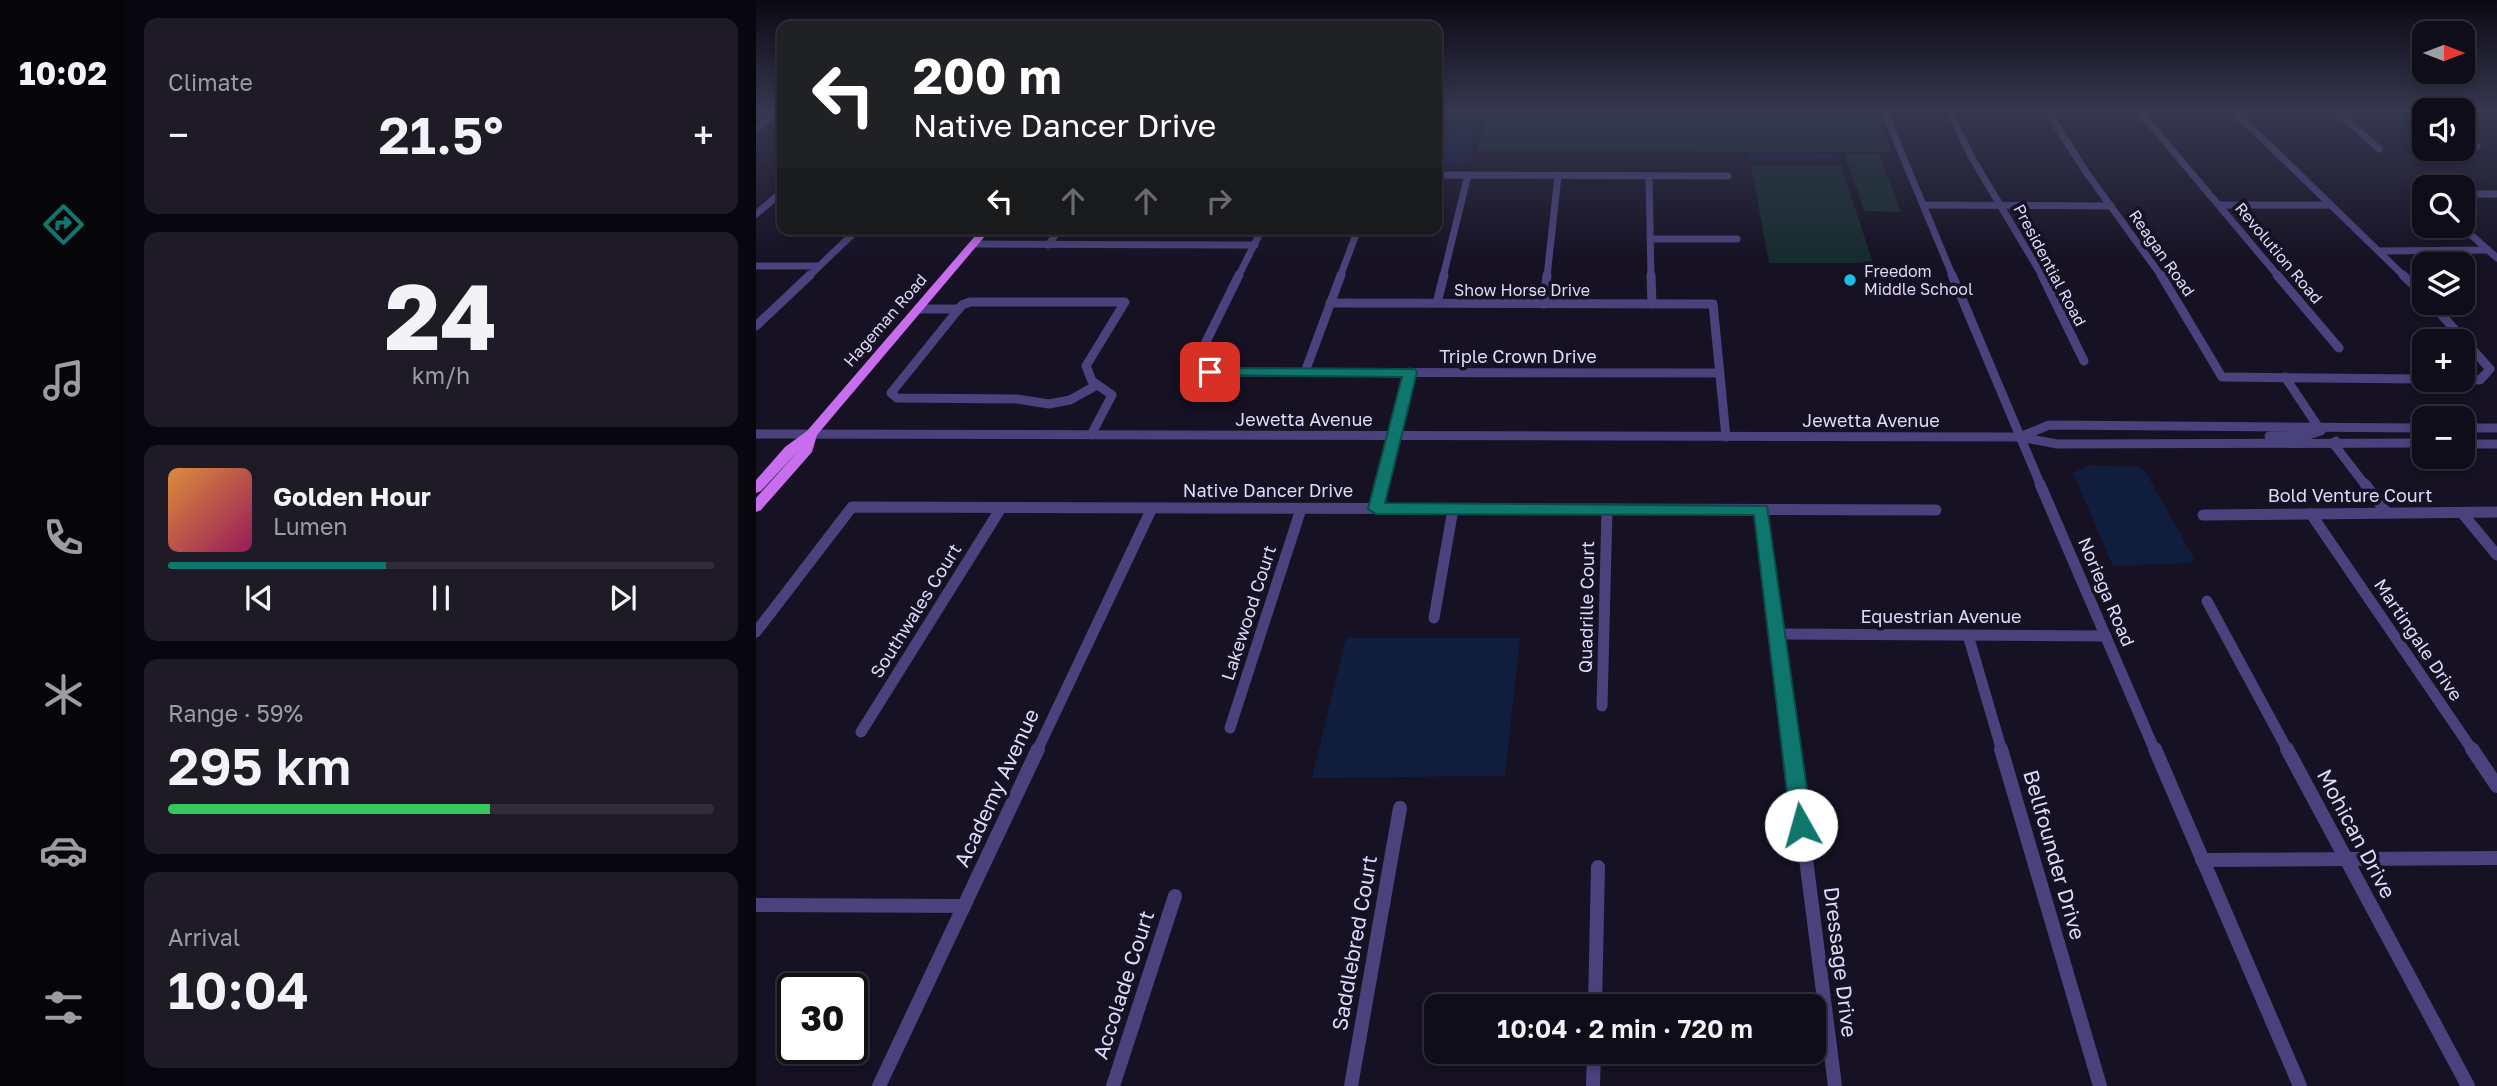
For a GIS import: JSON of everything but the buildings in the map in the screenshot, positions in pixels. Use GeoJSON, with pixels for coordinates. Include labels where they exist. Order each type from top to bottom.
{"type":"FeatureCollection","features":[{"type":"Feature","properties":{"kind":"main road","name":"Hageman Road"},"geometry":{"type":"LineString","coordinates":[[756,488],[790,450],[811,434],[981,235]]}},
{"type":"Feature","properties":{"kind":"main road","name":"Hageman Road"},"geometry":{"type":"LineString","coordinates":[[756,507],[807,449],[811,434]]}},
{"type":"Feature","properties":{"kind":"street","name":"Noriega Road"},"geometry":{"type":"LineString","coordinates":[[1906,162],[2020,437],[2300,1086]]}},
{"type":"Feature","properties":{"kind":"street","name":"Presidential Road"},"geometry":{"type":"LineString","coordinates":[[1974,162],[2053,293],[2084,361]]}},
{"type":"Feature","properties":{"kind":"street","name":"Reagan Road"},"geometry":{"type":"LineString","coordinates":[[2081,162],[2173,292],[2222,377],[2285,377]]}},
{"type":"Feature","properties":{"kind":"street","name":"Revolution Road"},"geometry":{"type":"LineString","coordinates":[[2181,162],[2221,205],[2339,348]]}},
{"type":"Feature","properties":{"kind":"street"},"geometry":{"type":"LineString","coordinates":[[2285,162],[2412,283]]}},
{"type":"Feature","properties":{"kind":"street"},"geometry":{"type":"LineString","coordinates":[[1442,175],[1728,176]]}},
{"type":"Feature","properties":{"kind":"street"},"geometry":{"type":"LineString","coordinates":[[1437,303],[1468,175]]}},
{"type":"Feature","properties":{"kind":"street"},"geometry":{"type":"LineString","coordinates":[[1544,304],[1558,175]]}},
{"type":"Feature","properties":{"kind":"street"},"geometry":{"type":"LineString","coordinates":[[1648,176],[1652,304]]}},
{"type":"Feature","properties":{"kind":"street"},"geometry":{"type":"LineString","coordinates":[[2475,194],[2497,194]]}},
{"type":"Feature","properties":{"kind":"street"},"geometry":{"type":"LineString","coordinates":[[756,214],[777,196]]}},
{"type":"Feature","properties":{"kind":"street"},"geometry":{"type":"LineString","coordinates":[[1924,205],[2111,206]]}},
{"type":"Feature","properties":{"kind":"street"},"geometry":{"type":"LineString","coordinates":[[2221,205],[2329,205]]}},
{"type":"Feature","properties":{"kind":"street"},"geometry":{"type":"LineString","coordinates":[[756,326],[852,235]]}},
{"type":"Feature","properties":{"kind":"street"},"geometry":{"type":"LineString","coordinates":[[1048,244],[1055,235]]}},
{"type":"Feature","properties":{"kind":"street"},"geometry":{"type":"LineString","coordinates":[[974,244],[1255,245],[1259,235]]}},
{"type":"Feature","properties":{"kind":"street"},"geometry":{"type":"LineString","coordinates":[[1305,372],[1356,235]]}},
{"type":"Feature","properties":{"kind":"street"},"geometry":{"type":"LineString","coordinates":[[2474,238],[2497,258]]}},
{"type":"Feature","properties":{"kind":"street"},"geometry":{"type":"LineString","coordinates":[[1650,239],[1737,239]]}},
{"type":"Feature","properties":{"kind":"street","name":"Triple Crown Drive"},"geometry":{"type":"LineString","coordinates":[[1255,245],[1191,372],[1720,373]]}},
{"type":"Feature","properties":{"kind":"street"},"geometry":{"type":"LineString","coordinates":[[2380,251],[2488,250]]}},
{"type":"Feature","properties":{"kind":"street"},"geometry":{"type":"LineString","coordinates":[[756,266],[819,266]]}},
{"type":"Feature","properties":{"kind":"street"},"geometry":{"type":"LineString","coordinates":[[1091,435],[1112,395],[1088,375],[1088,359],[1125,302],[970,302],[959,309],[891,393],[892,397],[1017,398],[1049,404],[1070,400],[1097,385]]}},
{"type":"Feature","properties":{"kind":"street","name":"Show Horse Drive"},"geometry":{"type":"LineString","coordinates":[[1330,303],[1713,304],[1720,373]]}},
{"type":"Feature","properties":{"kind":"street"},"geometry":{"type":"LineString","coordinates":[[918,309],[959,309]]}},
{"type":"Feature","properties":{"kind":"street"},"geometry":{"type":"LineString","coordinates":[[2442,315],[2454,329]]}},
{"type":"Feature","properties":{"kind":"street"},"geometry":{"type":"LineString","coordinates":[[2475,352],[2490,369],[2480,380],[2475,380]]}},
{"type":"Feature","properties":{"kind":"street"},"geometry":{"type":"LineString","coordinates":[[1376,509],[1410,372]]}},
{"type":"Feature","properties":{"kind":"street"},"geometry":{"type":"LineString","coordinates":[[1720,373],[1726,437]]}},
{"type":"Feature","properties":{"kind":"street"},"geometry":{"type":"LineString","coordinates":[[2285,377],[2412,379]]}},
{"type":"Feature","properties":{"kind":"street"},"geometry":{"type":"LineString","coordinates":[[2236,443],[2258,436],[2321,433],[2321,426],[2285,377]]}},
{"type":"Feature","properties":{"kind":"street","name":"Jewetta Avenue"},"geometry":{"type":"LineString","coordinates":[[2020,437],[2049,425],[2412,429]]}},
{"type":"Feature","properties":{"kind":"street"},"geometry":{"type":"LineString","coordinates":[[2475,428],[2497,428]]}},
{"type":"Feature","properties":{"kind":"street","name":"Jewetta Avenue"},"geometry":{"type":"LineString","coordinates":[[756,434],[2020,437],[2057,444],[2412,443]]}},
{"type":"Feature","properties":{"kind":"street"},"geometry":{"type":"LineString","coordinates":[[2387,513],[2333,443],[2348,437],[2412,436]]}},
{"type":"Feature","properties":{"kind":"street"},"geometry":{"type":"LineString","coordinates":[[2475,443],[2497,444]]}},
{"type":"Feature","properties":{"kind":"street","name":"Native Dancer Drive"},"geometry":{"type":"LineString","coordinates":[[756,632],[852,507],[1936,510]]}},
{"type":"Feature","properties":{"kind":"street","name":"Southwales Court"},"geometry":{"type":"LineString","coordinates":[[861,732],[1001,508]]}},
{"type":"Feature","properties":{"kind":"street","name":"Academy Avenue"},"geometry":{"type":"LineString","coordinates":[[879,1086],[1153,508]]}},
{"type":"Feature","properties":{"kind":"street","name":"Lakewood Court"},"geometry":{"type":"LineString","coordinates":[[1230,728],[1301,509]]}},
{"type":"Feature","properties":{"kind":"street"},"geometry":{"type":"LineString","coordinates":[[1434,618],[1453,509]]}},
{"type":"Feature","properties":{"kind":"street","name":"Quadrille Court"},"geometry":{"type":"LineString","coordinates":[[1602,706],[1607,509]]}},
{"type":"Feature","properties":{"kind":"street","name":"Dressage Drive"},"geometry":{"type":"LineString","coordinates":[[1761,510],[1835,1086]]}},
{"type":"Feature","properties":{"kind":"street","name":"Bold Venture Court"},"geometry":{"type":"LineString","coordinates":[[2203,515],[2497,512]]}},
{"type":"Feature","properties":{"kind":"street"},"geometry":{"type":"LineString","coordinates":[[2462,513],[2497,555]]}},
{"type":"Feature","properties":{"kind":"street","name":"Martingale Drive"},"geometry":{"type":"LineString","coordinates":[[2311,514],[2497,786]]}},
{"type":"Feature","properties":{"kind":"street","name":"Mohican Drive"},"geometry":{"type":"LineString","coordinates":[[2207,601],[2468,1086]]}},
{"type":"Feature","properties":{"kind":"street","name":"Equestrian Avenue"},"geometry":{"type":"LineString","coordinates":[[1777,634],[2106,636]]}},
{"type":"Feature","properties":{"kind":"street","name":"Bellfounder Drive"},"geometry":{"type":"LineString","coordinates":[[1968,635],[2100,1086]]}},
{"type":"Feature","properties":{"kind":"street","name":"Saddlebred Court"},"geometry":{"type":"LineString","coordinates":[[1351,1086],[1400,808]]}},
{"type":"Feature","properties":{"kind":"street"},"geometry":{"type":"LineString","coordinates":[[2202,860],[2497,858]]}},
{"type":"Feature","properties":{"kind":"street"},"geometry":{"type":"LineString","coordinates":[[1595,994],[1598,867]]}},
{"type":"Feature","properties":{"kind":"street","name":"Accolade Court"},"geometry":{"type":"LineString","coordinates":[[1113,1086],[1175,896]]}},
{"type":"Feature","properties":{"kind":"street"},"geometry":{"type":"LineString","coordinates":[[756,905],[964,906]]}},
{"type":"Feature","properties":{"kind":"street"},"geometry":{"type":"LineString","coordinates":[[1593,1086],[1594,1064]]}},
{"type":"Feature","properties":{"kind":"green space"},"geometry":{"type":"Polygon","coordinates":[[[1848,162],[1882,162],[1901,212],[1864,211],[1848,162]]]}},
{"type":"Feature","properties":{"kind":"green space"},"geometry":{"type":"Polygon","coordinates":[[[1751,165],[1841,165],[1873,263],[1769,263],[1751,165]]]}},
{"type":"Feature","properties":{"kind":"water"},"geometry":{"type":"Polygon","coordinates":[[[1442,162],[1470,162],[1469,165],[1442,165],[1442,162]]]}},
{"type":"Feature","properties":{"kind":"water"},"geometry":{"type":"Polygon","coordinates":[[[2090,465],[2138,467],[2145,471],[2194,558],[2191,563],[2113,566],[2073,473],[2090,465]]]}},
{"type":"Feature","properties":{"kind":"water"},"geometry":{"type":"Polygon","coordinates":[[[1346,638],[1520,638],[1505,776],[1312,778],[1346,638]]]}},
{"type":"Feature","properties":{"kind":"place","name":"Freedom Middle School"},"geometry":{"type":"Point","coordinates":[1850,280]}},
{"type":"Feature","properties":{"kind":"route"},"geometry":{"type":"LineString","coordinates":[[1210,372],[1410,372],[1376,509],[1761,510],[1801,825]]}}]}
